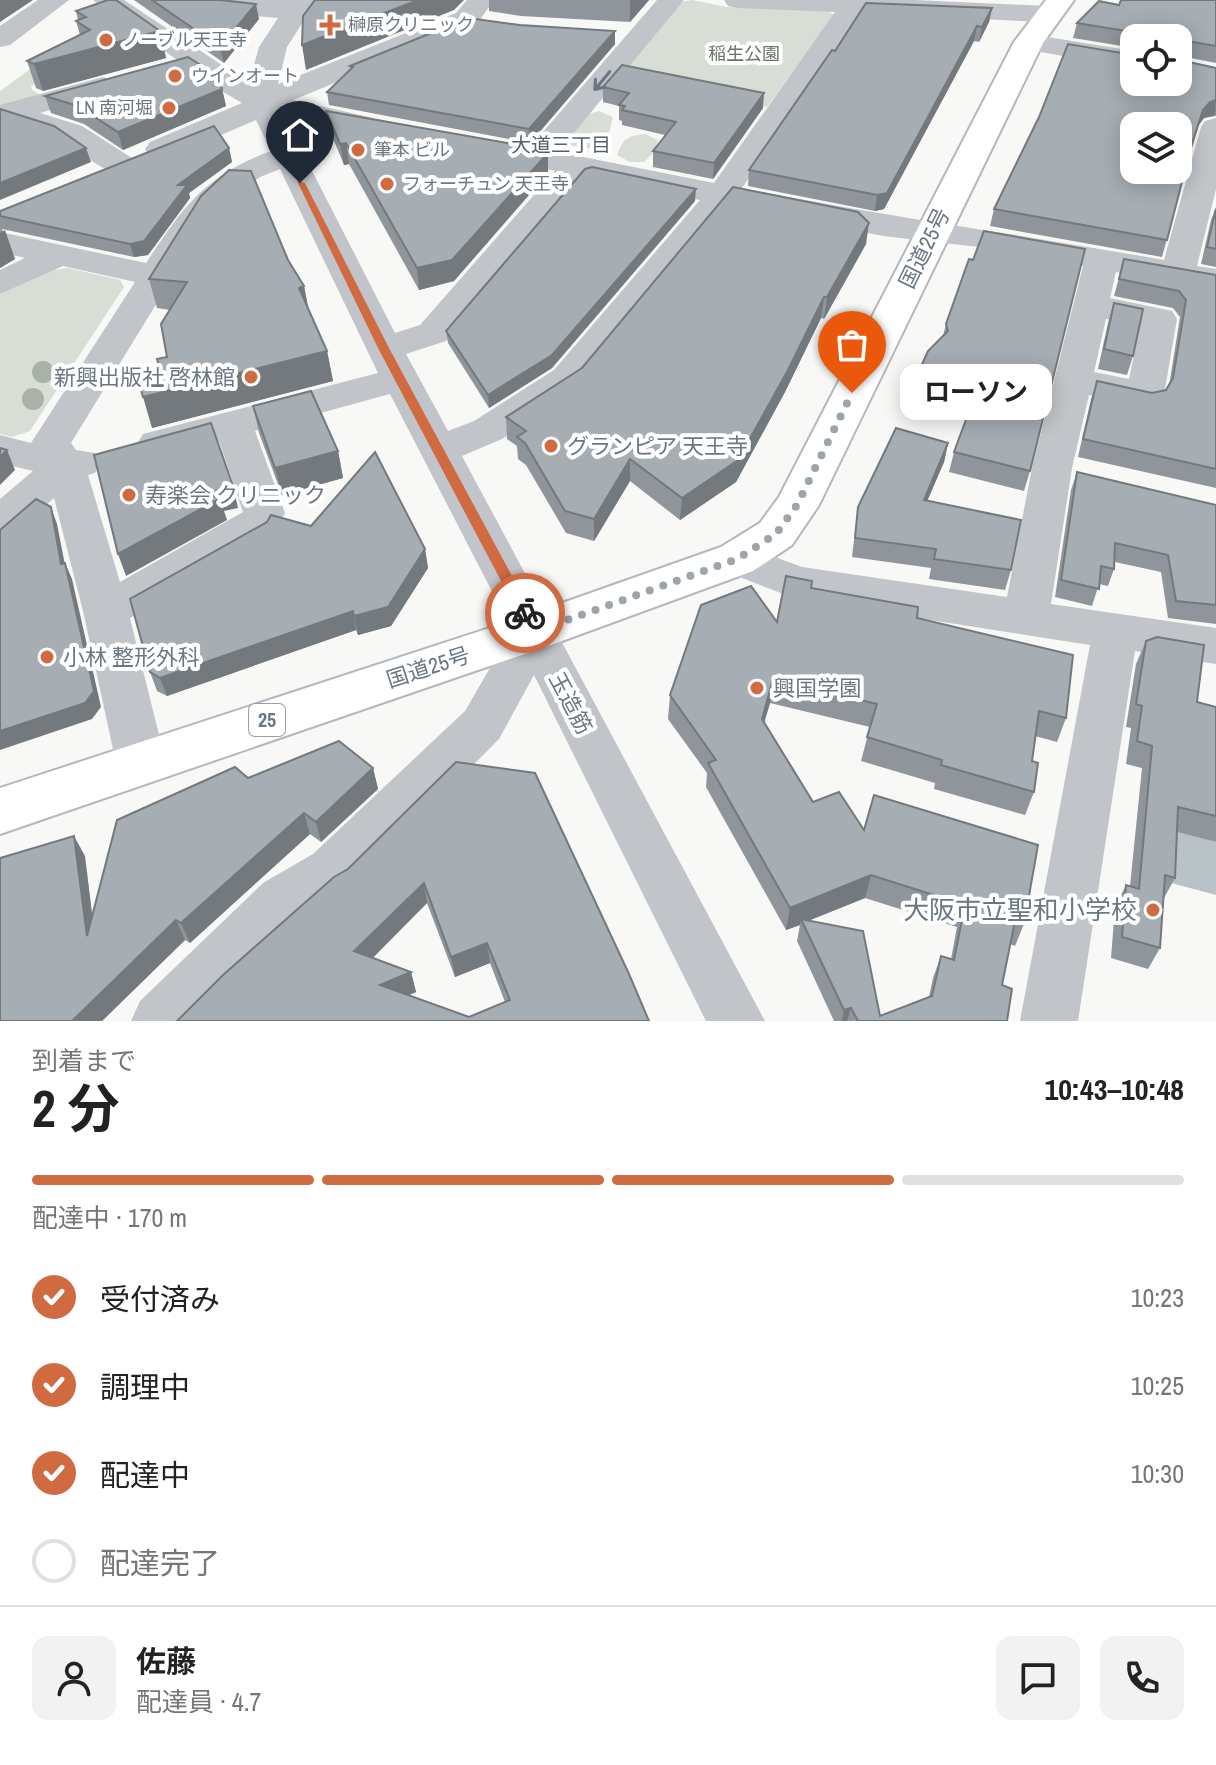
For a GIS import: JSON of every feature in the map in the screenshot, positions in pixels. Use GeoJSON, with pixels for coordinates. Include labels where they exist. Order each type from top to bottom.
{"type":"FeatureCollection","features":[{"type":"Feature","properties":{"kind":"highway","name":"国道25号"},"geometry":{"type":"LineString","coordinates":[[0,811],[534,632],[737,559],[776,534],[797,505],[932,232],[1045,18]]}},
{"type":"Feature","properties":{"kind":"street"},"geometry":{"type":"LineString","coordinates":[[0,39],[56,0]]}},
{"type":"Feature","properties":{"kind":"street"},"geometry":{"type":"LineString","coordinates":[[206,0],[229,6],[300,6]]}},
{"type":"Feature","properties":{"kind":"street"},"geometry":{"type":"LineString","coordinates":[[538,157],[629,33],[671,0]]}},
{"type":"Feature","properties":{"kind":"street"},"geometry":{"type":"LineString","coordinates":[[737,0],[1045,18],[1120,53]]}},
{"type":"Feature","properties":{"kind":"street"},"geometry":{"type":"LineString","coordinates":[[113,2],[262,102],[313,116],[418,135]]}},
{"type":"Feature","properties":{"kind":"street","name":"玉造筋"},"geometry":{"type":"LineString","coordinates":[[300,6],[272,44],[264,68],[262,102],[286,156],[392,364],[736,1021]]}},
{"type":"Feature","properties":{"kind":"street"},"geometry":{"type":"LineString","coordinates":[[439,450],[488,430],[567,379],[723,193],[853,6]]}},
{"type":"Feature","properties":{"kind":"street"},"geometry":{"type":"LineString","coordinates":[[75,174],[233,120],[262,102],[474,9],[499,24]]}},
{"type":"Feature","properties":{"kind":"street"},"geometry":{"type":"LineString","coordinates":[[168,69],[197,61]]}},
{"type":"Feature","properties":{"kind":"street"},"geometry":{"type":"LineString","coordinates":[[11,121],[124,81]]}},
{"type":"Feature","properties":{"kind":"street"},"geometry":{"type":"LineString","coordinates":[[11,121],[71,132],[116,161]]}},
{"type":"Feature","properties":{"kind":"street"},"geometry":{"type":"LineString","coordinates":[[1178,273],[1216,127]]}},
{"type":"Feature","properties":{"kind":"street"},"geometry":{"type":"LineString","coordinates":[[463,143],[883,226],[1102,258],[1216,280]]}},
{"type":"Feature","properties":{"kind":"street"},"geometry":{"type":"LineString","coordinates":[[141,763],[106,611],[65,465],[51,443],[193,217],[226,186],[249,170],[286,156]]}},
{"type":"Feature","properties":{"kind":"street"},"geometry":{"type":"LineString","coordinates":[[0,449],[65,465],[120,454],[233,423],[392,364],[433,333],[578,164]]}},
{"type":"Feature","properties":{"kind":"street"},"geometry":{"type":"LineString","coordinates":[[0,242],[156,276]]}},
{"type":"Feature","properties":{"kind":"street"},"geometry":{"type":"LineString","coordinates":[[0,283],[56,256]]}},
{"type":"Feature","properties":{"kind":"street"},"geometry":{"type":"LineString","coordinates":[[1026,617],[1067,471],[1073,379],[1102,258]]}},
{"type":"Feature","properties":{"kind":"street"},"geometry":{"type":"LineString","coordinates":[[1073,379],[1145,395],[1159,319],[1091,305]]}},
{"type":"Feature","properties":{"kind":"street"},"geometry":{"type":"LineString","coordinates":[[106,611],[255,527],[264,513],[233,423]]}},
{"type":"Feature","properties":{"kind":"street"},"geometry":{"type":"LineString","coordinates":[[0,523],[65,465]]}},
{"type":"Feature","properties":{"kind":"street"},"geometry":{"type":"LineString","coordinates":[[737,559],[796,583],[1216,646]]}},
{"type":"Feature","properties":{"kind":"street"},"geometry":{"type":"LineString","coordinates":[[1049,1021],[1115,631]]}},
{"type":"Feature","properties":{"kind":"street"},"geometry":{"type":"LineString","coordinates":[[160,1021],[282,900],[332,871],[482,725],[534,632]]}},
{"type":"Feature","properties":{"kind":"green space","name":"稲生公園"},"geometry":{"type":"Polygon","coordinates":[[[692,0],[727,7],[828,11],[834,15],[767,107],[618,78],[680,2],[692,0]]]}},
{"type":"Feature","properties":{"kind":"green space"},"geometry":{"type":"Polygon","coordinates":[[[54,52],[62,71],[31,86],[39,94],[38,98],[19,106],[0,105],[0,91],[54,52]]]}},
{"type":"Feature","properties":{"kind":"green space"},"geometry":{"type":"Polygon","coordinates":[[[599,111],[613,117],[608,138],[594,149],[568,145],[567,136],[579,117],[599,111]]]}},
{"type":"Feature","properties":{"kind":"green space"},"geometry":{"type":"Polygon","coordinates":[[[645,134],[658,140],[653,153],[644,162],[630,162],[617,155],[627,139],[645,134]]]}},
{"type":"Feature","properties":{"kind":"green space"},"geometry":{"type":"Polygon","coordinates":[[[68,268],[120,280],[124,287],[30,431],[12,437],[0,434],[0,294],[53,270],[68,268]]]}},
{"type":"Feature","properties":{"kind":"shaded area"},"geometry":{"type":"Polygon","coordinates":[[[1167,829],[1216,842],[1216,895],[1164,881],[1167,829]]]}},
{"type":"Feature","properties":{"kind":"building"},"geometry":{"type":"Polygon","coordinates":[[[116,0],[160,31],[34,64],[27,61],[90,30],[76,21],[86,17],[76,11],[116,0]]]}},
{"type":"Feature","properties":{"kind":"building"},"geometry":{"type":"Polygon","coordinates":[[[152,0],[220,0],[256,4],[220,47],[152,0]]]}},
{"type":"Feature","properties":{"kind":"building"},"geometry":{"type":"Polygon","coordinates":[[[315,0],[418,0],[302,45],[303,16],[315,0]]]}},
{"type":"Feature","properties":{"kind":"building"},"geometry":{"type":"Polygon","coordinates":[[[1121,0],[1216,0],[1216,46],[1192,42],[1192,24],[1120,24],[1120,30],[1077,23],[1099,1],[1119,5],[1121,0]]]}},
{"type":"Feature","properties":{"kind":"building"},"geometry":{"type":"Polygon","coordinates":[[[866,3],[992,8],[982,27],[977,26],[887,193],[877,195],[749,170],[832,50],[835,51],[866,3]]]}},
{"type":"Feature","properties":{"kind":"building"},"geometry":{"type":"Polygon","coordinates":[[[468,18],[615,31],[529,129],[327,92],[353,67],[350,66],[468,18]]]}},
{"type":"Feature","properties":{"kind":"building"},"geometry":{"type":"Polygon","coordinates":[[[1068,44],[1120,53],[1120,96],[1192,96],[1192,63],[1216,68],[1216,100],[1203,110],[1192,144],[1192,112],[1120,112],[1120,184],[1181,184],[1167,240],[994,209],[1039,117],[1068,44]]]}},
{"type":"Feature","properties":{"kind":"building"},"geometry":{"type":"Polygon","coordinates":[[[188,57],[216,75],[222,89],[118,132],[78,106],[45,96],[188,57]]]}},
{"type":"Feature","properties":{"kind":"building"},"geometry":{"type":"Polygon","coordinates":[[[622,65],[764,93],[714,163],[653,151],[676,122],[622,110],[625,106],[619,105],[629,93],[603,87],[622,65]]]}},
{"type":"Feature","properties":{"kind":"building"},"geometry":{"type":"Polygon","coordinates":[[[0,109],[54,126],[86,148],[0,183],[0,109]]]}},
{"type":"Feature","properties":{"kind":"building"},"geometry":{"type":"Polygon","coordinates":[[[326,111],[541,149],[548,153],[452,260],[417,268],[346,143],[340,144],[326,111]]]}},
{"type":"Feature","properties":{"kind":"building"},"geometry":{"type":"Polygon","coordinates":[[[214,126],[229,148],[178,185],[187,185],[144,241],[130,244],[0,216],[0,211],[214,126]]]}},
{"type":"Feature","properties":{"kind":"building"},"geometry":{"type":"Polygon","coordinates":[[[592,167],[696,189],[552,355],[488,395],[446,331],[585,169],[592,167]]]}},
{"type":"Feature","properties":{"kind":"building"},"geometry":{"type":"Polygon","coordinates":[[[229,170],[251,171],[288,260],[304,286],[299,288],[327,351],[143,397],[137,377],[161,372],[157,359],[167,357],[161,324],[187,282],[149,279],[201,196],[229,170]]]}},
{"type":"Feature","properties":{"kind":"building"},"geometry":{"type":"Polygon","coordinates":[[[733,187],[858,212],[869,223],[827,297],[824,297],[738,460],[682,498],[630,459],[594,519],[565,511],[525,443],[517,437],[526,431],[506,417],[582,368],[733,187]]]}},
{"type":"Feature","properties":{"kind":"building"},"geometry":{"type":"Polygon","coordinates":[[[1216,209],[1216,249],[1207,247],[1216,209]]]}},
{"type":"Feature","properties":{"kind":"building"},"geometry":{"type":"Polygon","coordinates":[[[984,231],[1085,249],[1030,471],[954,452],[978,387],[919,371],[928,351],[948,331],[946,324],[969,259],[973,260],[984,231]]]}},
{"type":"Feature","properties":{"kind":"building"},"geometry":{"type":"Polygon","coordinates":[[[1124,259],[1216,275],[1216,469],[1083,439],[1097,381],[1152,393],[1166,390],[1173,378],[1186,300],[1179,291],[1119,279],[1124,259]]]}},
{"type":"Feature","properties":{"kind":"building"},"geometry":{"type":"Polygon","coordinates":[[[1114,303],[1143,309],[1133,356],[1104,349],[1114,303]]]}},
{"type":"Feature","properties":{"kind":"building"},"geometry":{"type":"Polygon","coordinates":[[[311,391],[338,451],[275,468],[253,406],[311,391]]]}},
{"type":"Feature","properties":{"kind":"building"},"geometry":{"type":"Polygon","coordinates":[[[211,423],[233,486],[205,494],[221,498],[118,554],[94,455],[211,423]]]}},
{"type":"Feature","properties":{"kind":"building"},"geometry":{"type":"Polygon","coordinates":[[[896,428],[948,443],[924,500],[1021,520],[1011,570],[934,559],[936,549],[855,538],[858,507],[896,428]]]}},
{"type":"Feature","properties":{"kind":"building"},"geometry":{"type":"Polygon","coordinates":[[[375,452],[425,549],[388,607],[354,616],[353,611],[160,678],[150,672],[130,599],[267,522],[271,515],[311,526],[375,452]]]}},
{"type":"Feature","properties":{"kind":"building"},"geometry":{"type":"Polygon","coordinates":[[[1077,472],[1216,505],[1216,605],[1176,601],[1168,555],[1115,543],[1114,569],[1101,566],[1099,589],[1061,580],[1077,472]]]}},
{"type":"Feature","properties":{"kind":"building"},"geometry":{"type":"Polygon","coordinates":[[[36,499],[51,507],[61,564],[65,563],[94,691],[85,703],[0,731],[0,530],[36,499]]]}},
{"type":"Feature","properties":{"kind":"building"},"geometry":{"type":"Polygon","coordinates":[[[786,576],[812,581],[811,588],[918,607],[917,618],[1073,655],[1066,718],[1039,711],[1032,761],[1038,763],[1034,792],[941,765],[942,760],[867,737],[877,704],[773,679],[762,719],[813,802],[839,792],[864,830],[874,795],[1038,845],[1024,924],[1015,921],[1002,985],[1012,989],[1007,1021],[858,1021],[851,1008],[844,1010],[801,919],[863,931],[880,1016],[932,996],[941,956],[954,960],[965,905],[871,875],[790,908],[708,763],[716,760],[670,695],[701,605],[751,586],[777,622],[786,576]]]}},
{"type":"Feature","properties":{"kind":"building"},"geometry":{"type":"Polygon","coordinates":[[[1157,637],[1204,645],[1197,702],[1216,707],[1216,816],[1178,807],[1175,878],[1165,875],[1160,948],[1122,937],[1126,885],[1139,889],[1152,746],[1137,741],[1142,706],[1136,704],[1146,641],[1157,637]]]}},
{"type":"Feature","properties":{"kind":"building"},"geometry":{"type":"Polygon","coordinates":[[[339,741],[373,768],[316,822],[304,813],[181,923],[176,920],[72,1021],[0,1021],[0,858],[74,836],[87,936],[117,820],[235,767],[248,778],[339,741]]]}},
{"type":"Feature","properties":{"kind":"building"},"geometry":{"type":"Polygon","coordinates":[[[456,762],[535,773],[649,1021],[177,1021],[223,975],[334,877],[348,869],[456,762]],[[424,883],[354,951],[411,972],[380,985],[469,1017],[510,1000],[487,943],[451,957],[424,883]]]}},
{"type":"Feature","properties":{"kind":"way so far"},"geometry":{"type":"LineString","coordinates":[[525,613],[534,632],[737,559],[776,534],[797,505],[852,393]]}},
{"type":"Feature","properties":{"kind":"place","name":"榊原クリニック"},"geometry":{"type":"Point","coordinates":[330,25]}},
{"type":"Feature","properties":{"kind":"place","name":"ノーブル天王寺"},"geometry":{"type":"Point","coordinates":[106,40]}},
{"type":"Feature","properties":{"kind":"place","name":"ウインオート"},"geometry":{"type":"Point","coordinates":[175,76]}},
{"type":"Feature","properties":{"kind":"place","name":"LN 南河堀"},"geometry":{"type":"Point","coordinates":[169,108]}},
{"type":"Feature","properties":{"kind":"place","name":"筆本 ビル"},"geometry":{"type":"Point","coordinates":[358,150]}},
{"type":"Feature","properties":{"kind":"place","name":"フォーチュン 天王寺"},"geometry":{"type":"Point","coordinates":[387,184]}},
{"type":"Feature","properties":{"kind":"place","name":"新興出版社 啓林館"},"geometry":{"type":"Point","coordinates":[251,377]}},
{"type":"Feature","properties":{"kind":"place","name":"ローソン"},"geometry":{"type":"Point","coordinates":[852,393]}},
{"type":"Feature","properties":{"kind":"place","name":"グランピア 天王寺"},"geometry":{"type":"Point","coordinates":[551,446]}},
{"type":"Feature","properties":{"kind":"place","name":"寿楽会 クリニック"},"geometry":{"type":"Point","coordinates":[129,495]}},
{"type":"Feature","properties":{"kind":"place","name":"小林 整形外科"},"geometry":{"type":"Point","coordinates":[47,657]}},
{"type":"Feature","properties":{"kind":"place","name":"興国学園"},"geometry":{"type":"Point","coordinates":[757,688]}},
{"type":"Feature","properties":{"kind":"place","name":"大阪市立聖和小学校"},"geometry":{"type":"Point","coordinates":[1153,910]}},
{"type":"Feature","properties":{"kind":"district","name":"大道三丁目"},"geometry":{"type":"Point","coordinates":[561,145]}},
{"type":"Feature","properties":{"kind":"route"},"geometry":{"type":"LineString","coordinates":[[300,183],[525,613]]}}]}
